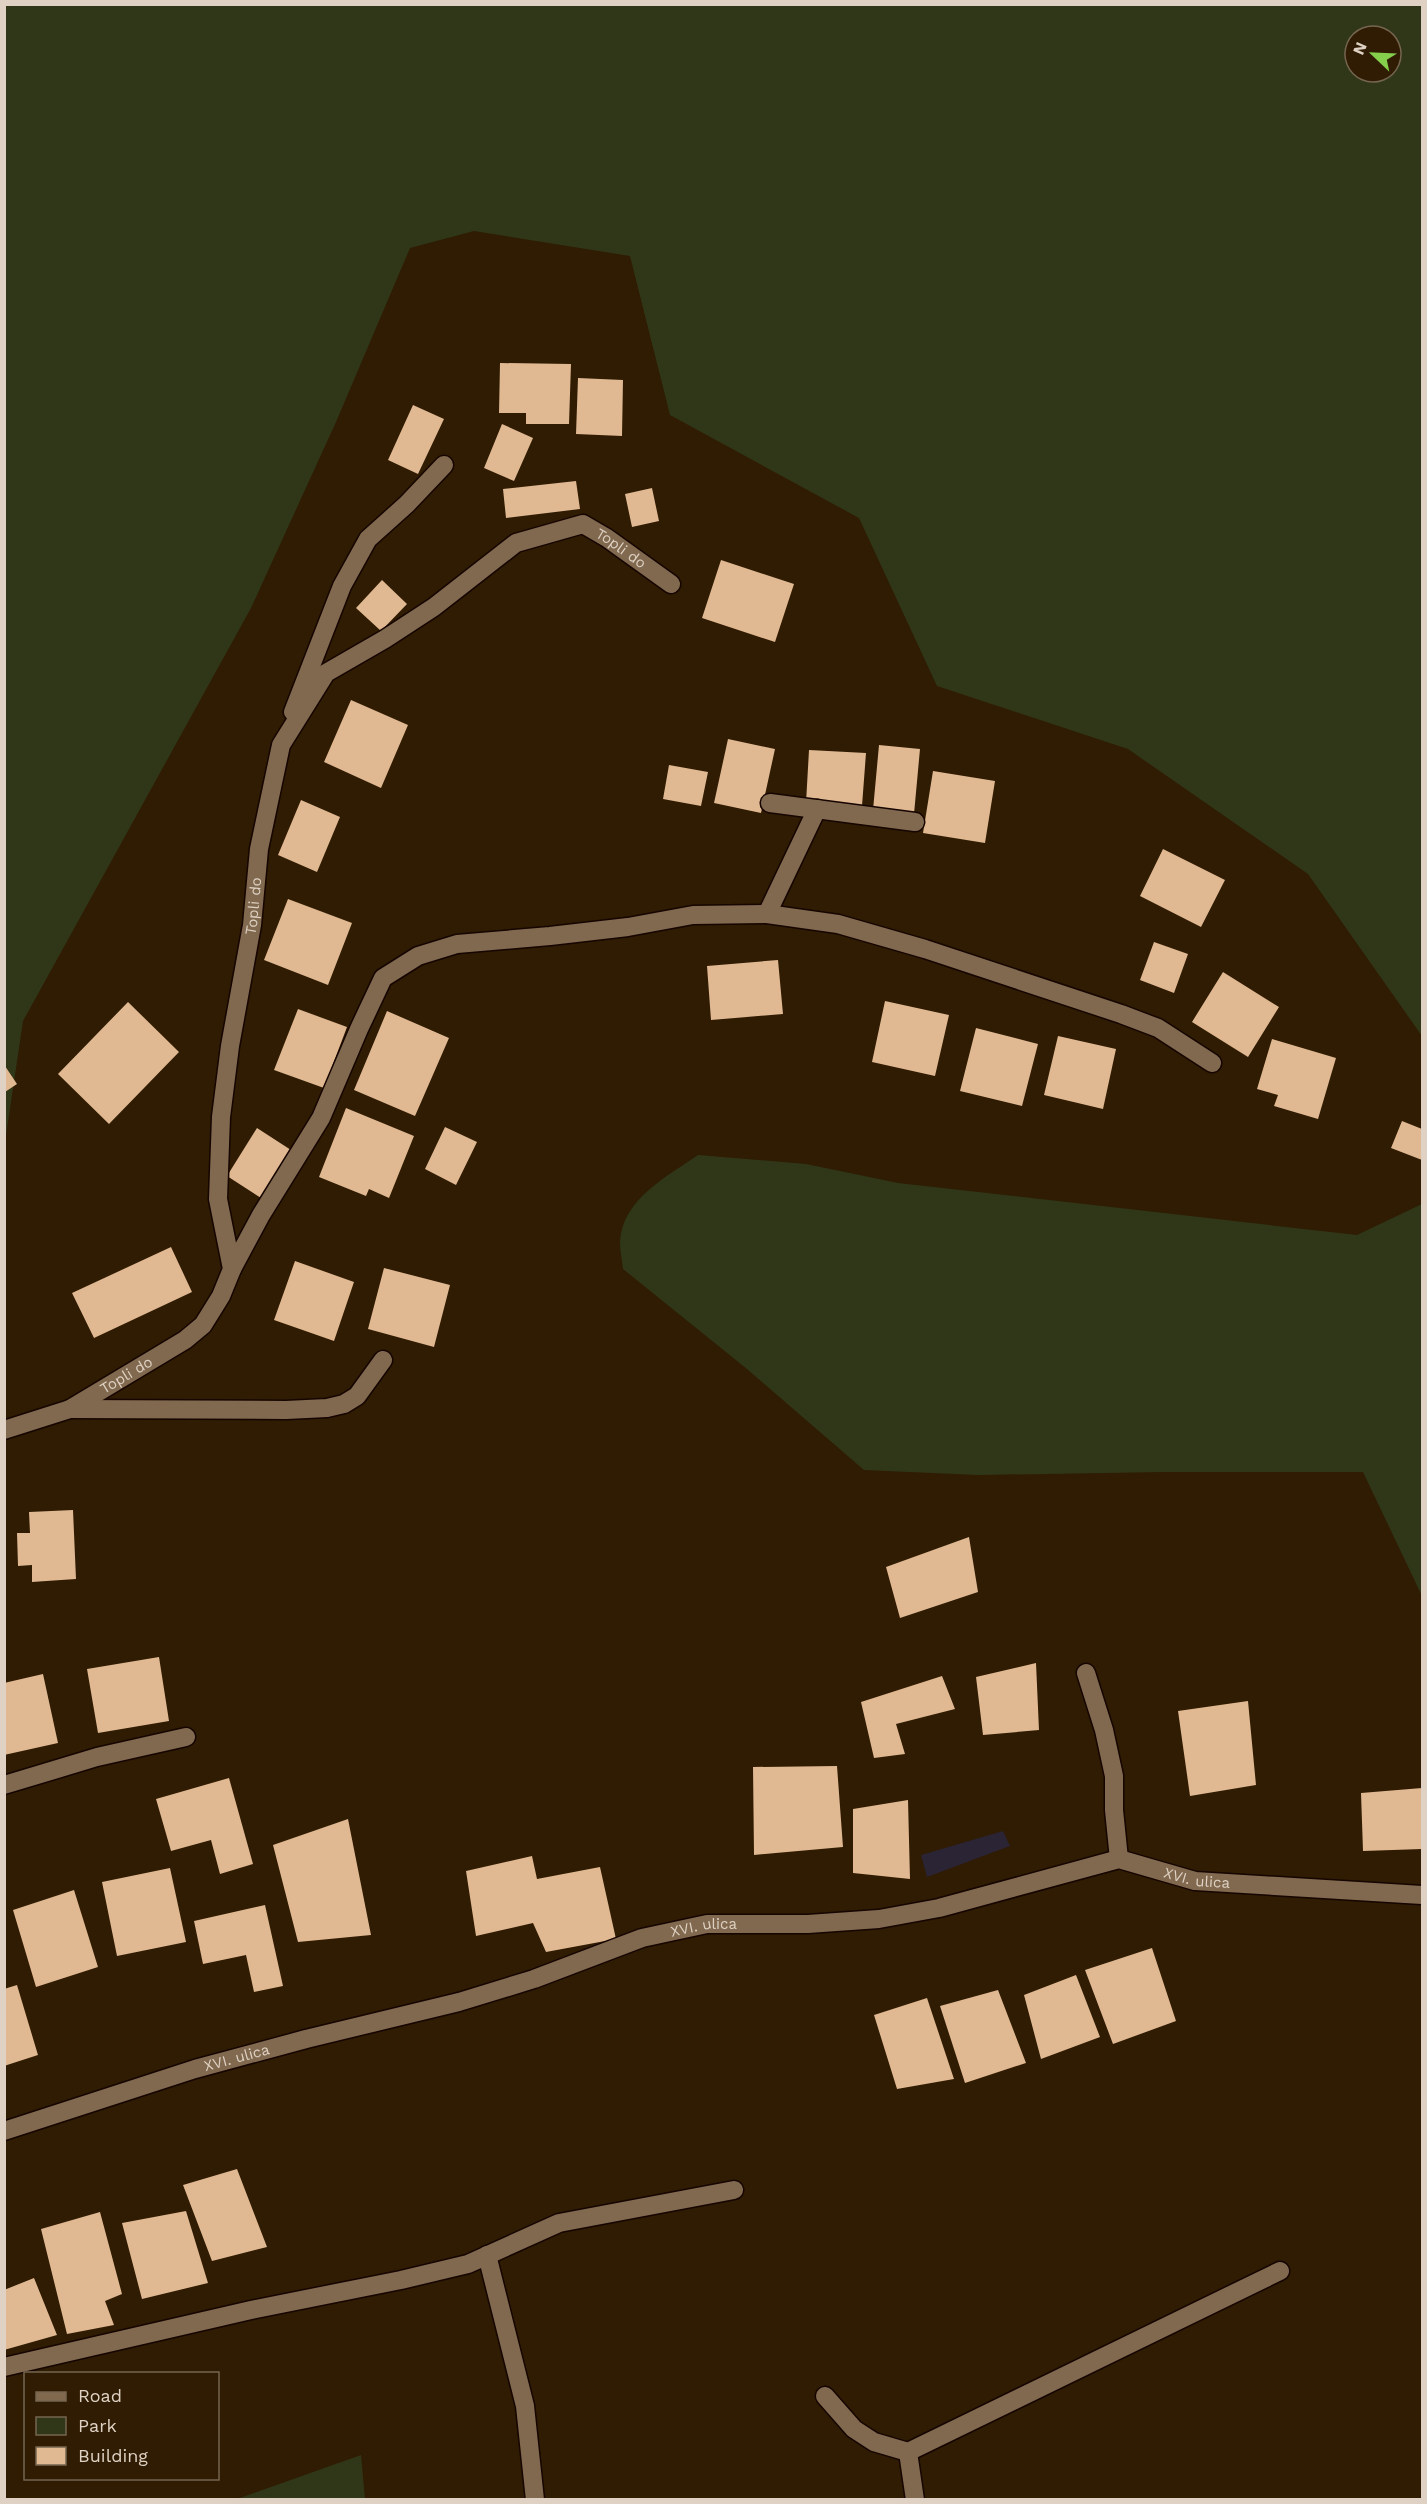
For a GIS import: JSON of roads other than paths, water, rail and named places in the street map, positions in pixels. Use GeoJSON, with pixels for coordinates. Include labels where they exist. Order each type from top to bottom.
{"type":"FeatureCollection","features":[{"type":"Feature","properties":{"kind":"street"},"geometry":{"type":"LineString","coordinates":[[281,745],[314,653],[338,595],[368,539],[407,504],[444,465]]}},
{"type":"Feature","properties":{"kind":"street","name":"Topli do"},"geometry":{"type":"LineString","coordinates":[[4,1430],[70,1409],[185,1340],[203,1325],[221,1296],[232,1269],[218,1199],[221,1117],[230,1046],[252,925],[259,849],[281,745],[326,673],[434,607],[516,543],[582,524],[607,537],[671,584]]}},
{"type":"Feature","properties":{"kind":"street"},"geometry":{"type":"LineString","coordinates":[[770,803],[915,822]]}},
{"type":"Feature","properties":{"kind":"street"},"geometry":{"type":"LineString","coordinates":[[767,914],[817,809]]}},
{"type":"Feature","properties":{"kind":"street"},"geometry":{"type":"LineString","coordinates":[[232,1269],[261,1215],[321,1118],[383,978],[418,956],[458,944],[572,934],[693,915],[767,914],[849,927],[925,949],[1121,1014],[1158,1028],[1212,1063]]}},
{"type":"Feature","properties":{"kind":"street"},"geometry":{"type":"LineString","coordinates":[[70,1409],[327,1408],[344,1404],[357,1396],[382,1360]]}},
{"type":"Feature","properties":{"kind":"street"},"geometry":{"type":"LineString","coordinates":[[1086,1673],[1114,1776],[1114,1810],[1119,1859]]}},
{"type":"Feature","properties":{"kind":"street"},"geometry":{"type":"LineString","coordinates":[[4,1785],[97,1757],[186,1737]]}},
{"type":"Feature","properties":{"kind":"street","name":"XVI. ulica"},"geometry":{"type":"LineString","coordinates":[[4,2130],[195,2069],[459,2002],[534,1979],[642,1938],[707,1924],[808,1924],[879,1919],[939,1908],[1119,1859],[1194,1881],[1422,1895]]}},
{"type":"Feature","properties":{"kind":"street"},"geometry":{"type":"LineString","coordinates":[[4,2367],[240,2312],[401,2280],[468,2264],[559,2223],[734,2190]]}},
{"type":"Feature","properties":{"kind":"street"},"geometry":{"type":"LineString","coordinates":[[487,2254],[525,2406],[535,2499]]}},
{"type":"Feature","properties":{"kind":"street"},"geometry":{"type":"LineString","coordinates":[[825,2396],[854,2429],[874,2442],[909,2452],[1280,2271]]}},
{"type":"Feature","properties":{"kind":"street"},"geometry":{"type":"LineString","coordinates":[[909,2452],[915,2499]]}}]}
